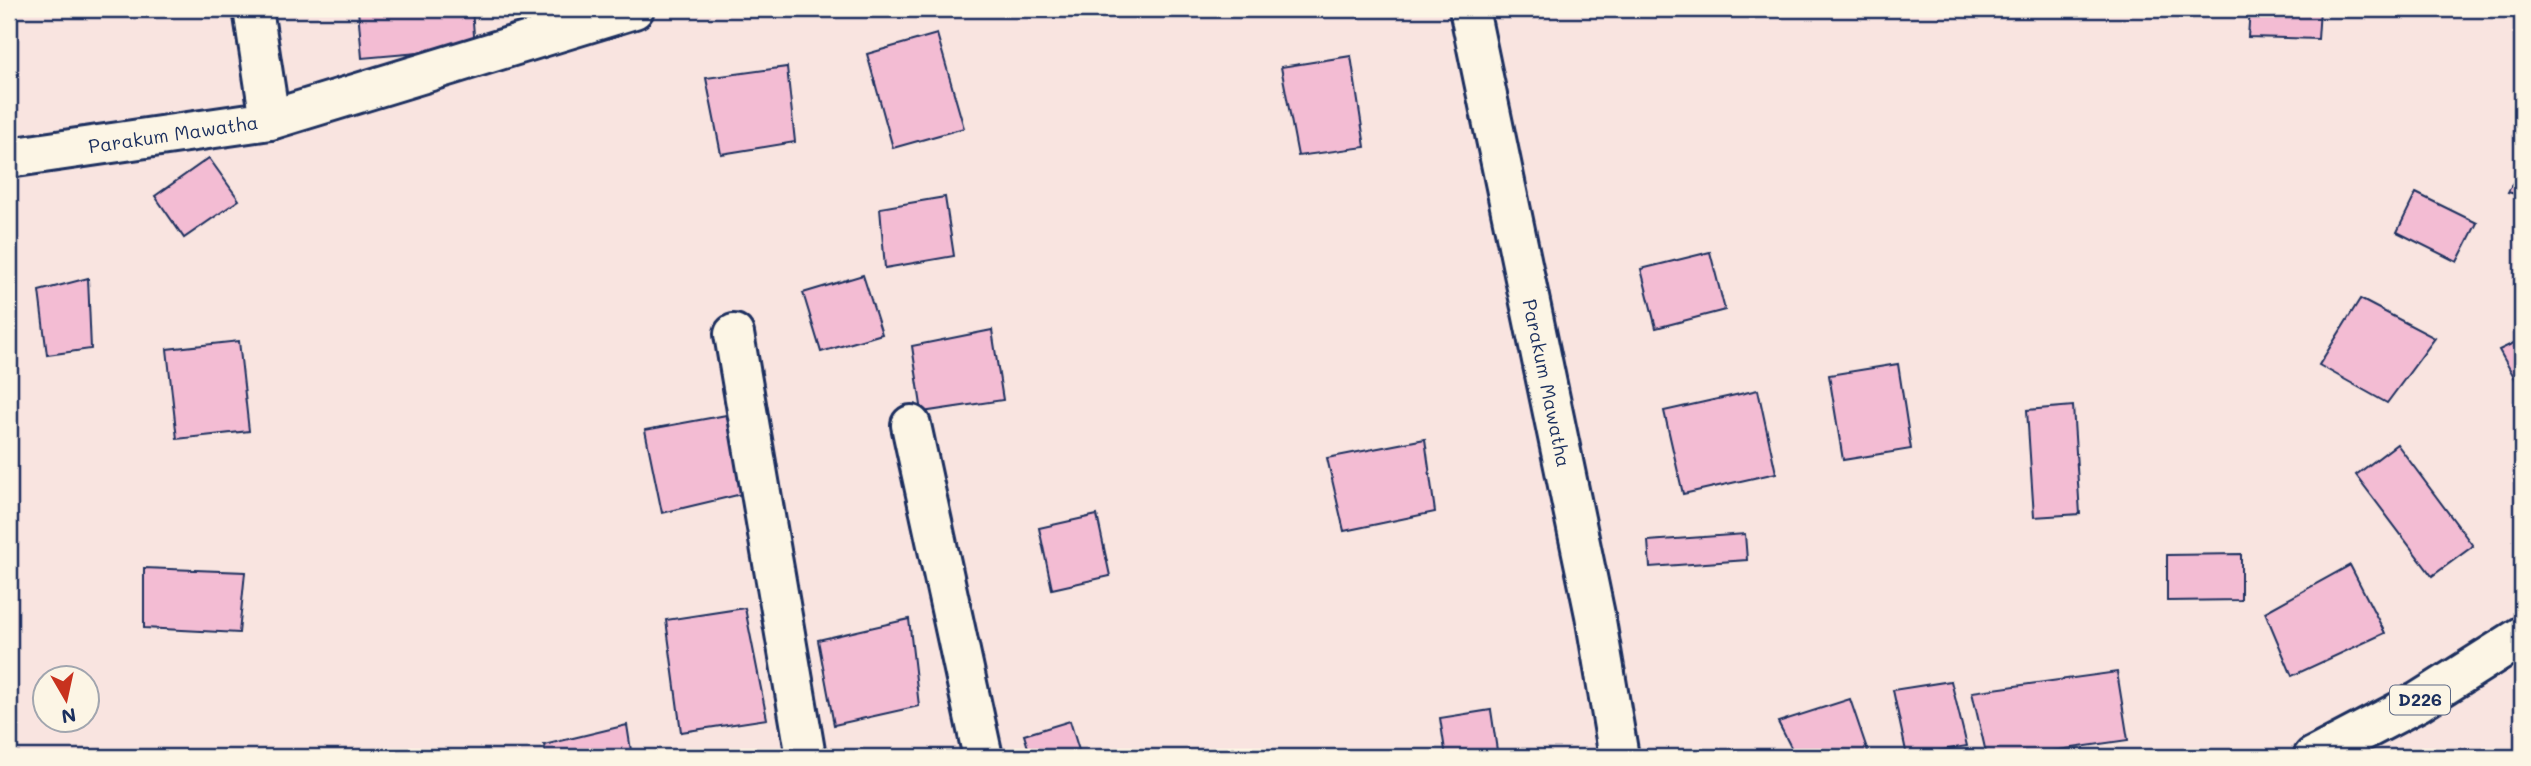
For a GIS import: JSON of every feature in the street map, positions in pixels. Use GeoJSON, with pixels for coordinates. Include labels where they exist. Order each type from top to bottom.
{"type":"FeatureCollection","features":[{"type":"Feature","properties":{"kind":"street","name":"Parakum Mawatha"},"geometry":{"type":"LineString","coordinates":[[9,158],[270,120],[253,9]]}},
{"type":"Feature","properties":{"kind":"street"},"geometry":{"type":"LineString","coordinates":[[270,120],[634,9]]}},
{"type":"Feature","properties":{"kind":"street","name":"Parakum Mawatha"},"geometry":{"type":"LineString","coordinates":[[1469,9],[1595,615],[1619,757]]}},
{"type":"Feature","properties":{"kind":"street"},"geometry":{"type":"LineString","coordinates":[[734,334],[806,757]]}},
{"type":"Feature","properties":{"kind":"street"},"geometry":{"type":"LineString","coordinates":[[912,425],[983,757]]}},
{"type":"Feature","properties":{"kind":"street","name":"D226"},"geometry":{"type":"LineString","coordinates":[[2314,757],[2406,709],[2522,636]]}},
{"type":"Feature","properties":{"kind":"building"},"geometry":{"type":"Polygon","coordinates":[[[358,9],[472,9],[475,48],[362,58],[358,9]]]}},
{"type":"Feature","properties":{"kind":"building"},"geometry":{"type":"Polygon","coordinates":[[[2250,9],[2320,9],[2318,39],[2248,37],[2250,9]]]}},
{"type":"Feature","properties":{"kind":"building"},"geometry":{"type":"Polygon","coordinates":[[[937,34],[964,128],[893,148],[867,54],[937,34]]]}},
{"type":"Feature","properties":{"kind":"building"},"geometry":{"type":"Polygon","coordinates":[[[1351,56],[1365,147],[1298,156],[1281,67],[1351,56]]]}},
{"type":"Feature","properties":{"kind":"building"},"geometry":{"type":"Polygon","coordinates":[[[787,67],[795,142],[721,154],[706,78],[787,67]]]}},
{"type":"Feature","properties":{"kind":"building"},"geometry":{"type":"Polygon","coordinates":[[[209,158],[239,200],[184,238],[155,196],[209,158]]]}},
{"type":"Feature","properties":{"kind":"building"},"geometry":{"type":"Polygon","coordinates":[[[2522,165],[2522,196],[2508,192],[2522,165]]]}},
{"type":"Feature","properties":{"kind":"building"},"geometry":{"type":"Polygon","coordinates":[[[2416,193],[2477,223],[2457,262],[2397,232],[2416,193]]]}},
{"type":"Feature","properties":{"kind":"building"},"geometry":{"type":"Polygon","coordinates":[[[945,197],[954,256],[885,268],[880,208],[945,197]]]}},
{"type":"Feature","properties":{"kind":"building"},"geometry":{"type":"Polygon","coordinates":[[[1710,252],[1725,310],[1656,328],[1641,269],[1710,252]]]}},
{"type":"Feature","properties":{"kind":"building"},"geometry":{"type":"Polygon","coordinates":[[[863,275],[882,334],[821,352],[803,293],[863,275]]]}},
{"type":"Feature","properties":{"kind":"building"},"geometry":{"type":"Polygon","coordinates":[[[88,278],[91,349],[47,355],[39,291],[88,278]]]}},
{"type":"Feature","properties":{"kind":"building"},"geometry":{"type":"Polygon","coordinates":[[[2360,299],[2435,338],[2387,403],[2319,365],[2360,299]]]}},
{"type":"Feature","properties":{"kind":"building"},"geometry":{"type":"Polygon","coordinates":[[[992,330],[1003,400],[922,412],[912,346],[992,330]]]}},
{"type":"Feature","properties":{"kind":"building"},"geometry":{"type":"Polygon","coordinates":[[[2522,339],[2522,391],[2499,350],[2522,339]]]}},
{"type":"Feature","properties":{"kind":"building"},"geometry":{"type":"Polygon","coordinates":[[[239,341],[249,431],[177,439],[167,349],[239,341]]]}},
{"type":"Feature","properties":{"kind":"building"},"geometry":{"type":"Polygon","coordinates":[[[1898,364],[1911,449],[1843,460],[1829,375],[1898,364]]]}},
{"type":"Feature","properties":{"kind":"building"},"geometry":{"type":"Polygon","coordinates":[[[1758,390],[1776,473],[1683,494],[1664,411],[1758,390]]]}},
{"type":"Feature","properties":{"kind":"building"},"geometry":{"type":"Polygon","coordinates":[[[2073,406],[2080,514],[2034,517],[2027,410],[2073,406]]]}},
{"type":"Feature","properties":{"kind":"building"},"geometry":{"type":"Polygon","coordinates":[[[732,414],[746,493],[662,513],[645,430],[732,414]]]}},
{"type":"Feature","properties":{"kind":"building"},"geometry":{"type":"Polygon","coordinates":[[[1425,439],[1435,512],[1344,531],[1327,458],[1425,439]]]}},
{"type":"Feature","properties":{"kind":"building"},"geometry":{"type":"Polygon","coordinates":[[[2397,444],[2473,546],[2432,576],[2356,475],[2397,444]]]}},
{"type":"Feature","properties":{"kind":"building"},"geometry":{"type":"Polygon","coordinates":[[[1097,515],[1110,576],[1052,589],[1039,528],[1097,515]]]}},
{"type":"Feature","properties":{"kind":"building"},"geometry":{"type":"Polygon","coordinates":[[[1745,534],[1747,560],[1650,567],[1648,541],[1745,534]]]}},
{"type":"Feature","properties":{"kind":"building"},"geometry":{"type":"Polygon","coordinates":[[[2241,554],[2241,600],[2167,601],[2167,555],[2241,554]]]}},
{"type":"Feature","properties":{"kind":"building"},"geometry":{"type":"Polygon","coordinates":[[[2350,565],[2385,633],[2292,676],[2265,612],[2350,565]]]}},
{"type":"Feature","properties":{"kind":"building"},"geometry":{"type":"Polygon","coordinates":[[[144,568],[245,572],[239,633],[144,628],[144,568]]]}},
{"type":"Feature","properties":{"kind":"building"},"geometry":{"type":"Polygon","coordinates":[[[745,608],[767,719],[681,732],[666,620],[745,608]]]}},
{"type":"Feature","properties":{"kind":"building"},"geometry":{"type":"Polygon","coordinates":[[[909,619],[919,706],[834,725],[818,640],[909,619]]]}},
{"type":"Feature","properties":{"kind":"building"},"geometry":{"type":"Polygon","coordinates":[[[2117,672],[2128,740],[2010,757],[1987,757],[1972,692],[2117,672]]]}},
{"type":"Feature","properties":{"kind":"building"},"geometry":{"type":"Polygon","coordinates":[[[1951,681],[1967,746],[1907,756],[1893,690],[1951,681]]]}},
{"type":"Feature","properties":{"kind":"building"},"geometry":{"type":"Polygon","coordinates":[[[1850,699],[1868,752],[1854,757],[1796,757],[1778,722],[1850,699]]]}},
{"type":"Feature","properties":{"kind":"building"},"geometry":{"type":"Polygon","coordinates":[[[1491,710],[1498,757],[1446,757],[1440,718],[1491,710]]]}},
{"type":"Feature","properties":{"kind":"building"},"geometry":{"type":"Polygon","coordinates":[[[1070,721],[1081,757],[1031,757],[1024,735],[1070,721]]]}},
{"type":"Feature","properties":{"kind":"building"},"geometry":{"type":"Polygon","coordinates":[[[627,725],[632,757],[547,757],[544,745],[627,725]]]}}]}
